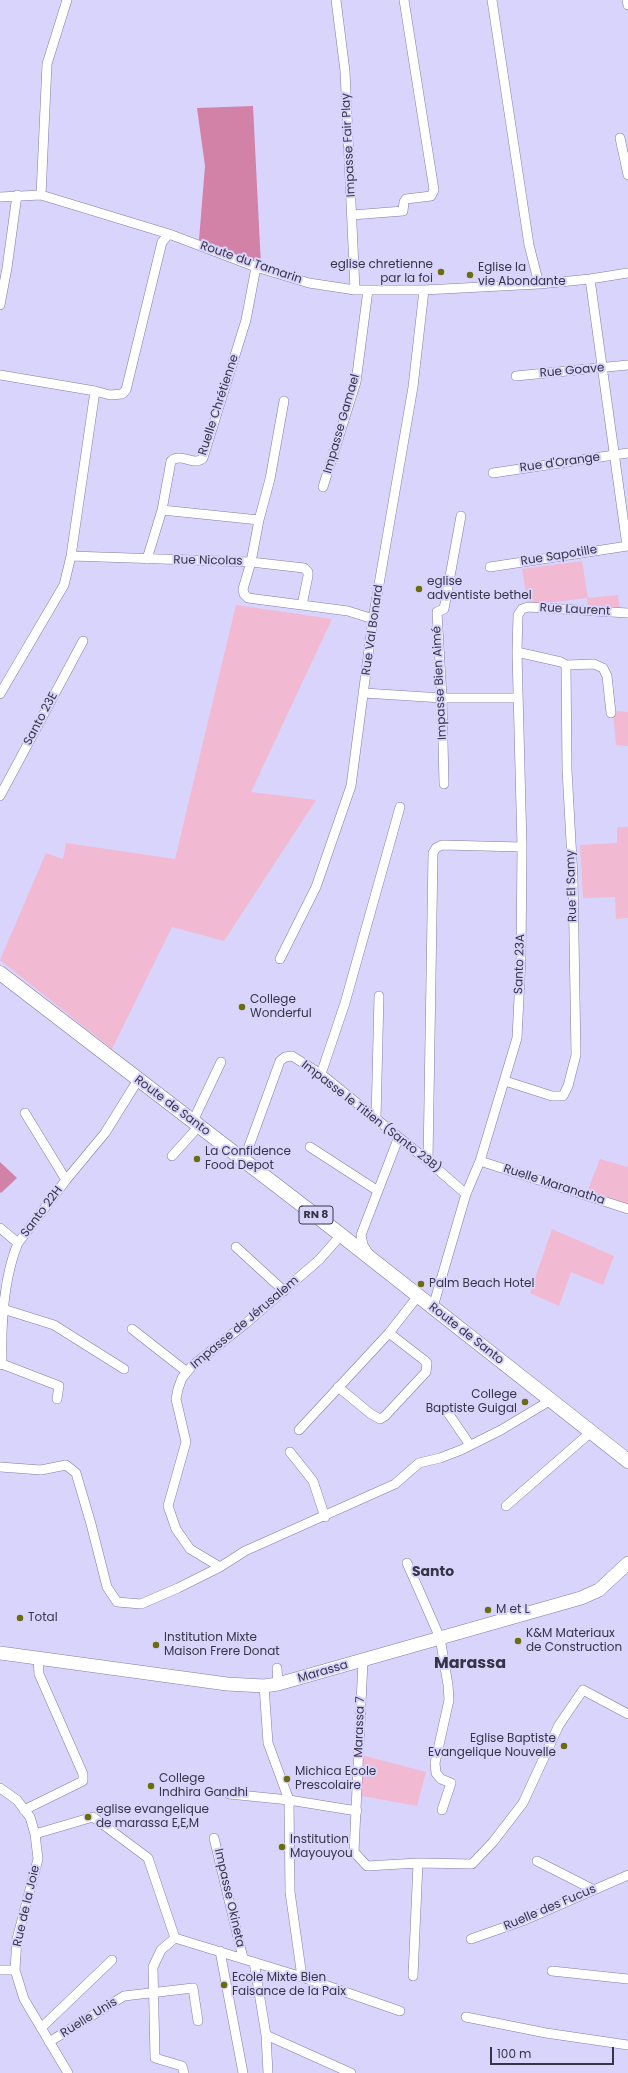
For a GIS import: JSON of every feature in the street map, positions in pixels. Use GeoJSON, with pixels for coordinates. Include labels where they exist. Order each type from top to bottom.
{"type":"FeatureCollection","features":[{"type":"Feature","properties":{"kind":"main road","name":"Route de Santo"},"geometry":{"type":"LineString","coordinates":[[0,973],[341,1234],[373,1261],[628,1461]]}},
{"type":"Feature","properties":{"kind":"main road","name":"Marassa"},"geometry":{"type":"LineString","coordinates":[[0,1653],[226,1684],[264,1686],[278,1684],[581,1598],[599,1590],[628,1563]]}},
{"type":"Feature","properties":{"kind":"street"},"geometry":{"type":"LineString","coordinates":[[41,194],[47,64],[67,0]]}},
{"type":"Feature","properties":{"kind":"street","name":"Impasse Fair Play"},"geometry":{"type":"LineString","coordinates":[[336,0],[345,71],[355,290]]}},
{"type":"Feature","properties":{"kind":"street"},"geometry":{"type":"LineString","coordinates":[[352,215],[404,211],[404,202],[406,199],[431,196],[434,194],[404,0]]}},
{"type":"Feature","properties":{"kind":"street"},"geometry":{"type":"LineString","coordinates":[[492,0],[529,245],[539,284]]}},
{"type":"Feature","properties":{"kind":"street"},"geometry":{"type":"LineString","coordinates":[[627,0],[628,5]]}},
{"type":"Feature","properties":{"kind":"street"},"geometry":{"type":"LineString","coordinates":[[620,138],[628,175]]}},
{"type":"Feature","properties":{"kind":"street","name":"Route du Tamarin"},"geometry":{"type":"LineString","coordinates":[[0,196],[41,194],[169,234],[256,267],[309,283],[355,290],[424,290],[539,284],[590,279],[628,273]]}},
{"type":"Feature","properties":{"kind":"street"},"geometry":{"type":"LineString","coordinates":[[0,305],[7,268],[17,195]]}},
{"type":"Feature","properties":{"kind":"street"},"geometry":{"type":"LineString","coordinates":[[0,375],[116,395],[122,394],[126,390],[162,242],[169,234]]}},
{"type":"Feature","properties":{"kind":"street","name":"Ruelle Chrétienne"},"geometry":{"type":"LineString","coordinates":[[147,559],[162,510],[171,461],[178,457],[198,461],[203,458],[246,320],[256,267]]}},
{"type":"Feature","properties":{"kind":"street"},"geometry":{"type":"LineString","coordinates":[[590,279],[628,546]]}},
{"type":"Feature","properties":{"kind":"street","name":"Impasse Gamael"},"geometry":{"type":"LineString","coordinates":[[323,487],[356,382],[368,290]]}},
{"type":"Feature","properties":{"kind":"street","name":"Rue Val Bonard"},"geometry":{"type":"LineString","coordinates":[[280,959],[316,886],[351,786],[373,619],[414,387],[424,290]]}},
{"type":"Feature","properties":{"kind":"street","name":"Rue Goave"},"geometry":{"type":"LineString","coordinates":[[516,376],[602,369],[628,365]]}},
{"type":"Feature","properties":{"kind":"street"},"geometry":{"type":"LineString","coordinates":[[0,694],[64,585],[71,556],[95,391]]}},
{"type":"Feature","properties":{"kind":"street"},"geometry":{"type":"LineString","coordinates":[[284,401],[270,479],[259,520],[251,562],[304,568],[308,572],[302,605]]}},
{"type":"Feature","properties":{"kind":"street","name":"Rue d'Orange"},"geometry":{"type":"LineString","coordinates":[[493,473],[628,453]]}},
{"type":"Feature","properties":{"kind":"street"},"geometry":{"type":"LineString","coordinates":[[162,510],[259,520]]}},
{"type":"Feature","properties":{"kind":"street","name":"Impasse Bien Aimé"},"geometry":{"type":"LineString","coordinates":[[444,784],[442,698],[437,612],[444,609],[461,516]]}},
{"type":"Feature","properties":{"kind":"street","name":"Rue Sapotille"},"geometry":{"type":"LineString","coordinates":[[490,567],[628,546]]}},
{"type":"Feature","properties":{"kind":"street","name":"Rue Nicolas"},"geometry":{"type":"LineString","coordinates":[[71,556],[251,562],[243,589],[244,594],[248,598],[348,611],[373,619]]}},
{"type":"Feature","properties":{"kind":"street","name":"Rue Laurent"},"geometry":{"type":"LineString","coordinates":[[522,609],[536,607],[628,613]]}},
{"type":"Feature","properties":{"kind":"street","name":"Santo 23A"},"geometry":{"type":"LineString","coordinates":[[433,1307],[466,1194],[480,1161],[517,1038],[521,957],[522,847],[516,652],[518,619],[522,609]]}},
{"type":"Feature","properties":{"kind":"street","name":"Santo 23E"},"geometry":{"type":"LineString","coordinates":[[0,796],[83,641]]}},
{"type":"Feature","properties":{"kind":"street"},"geometry":{"type":"LineString","coordinates":[[516,652],[561,662],[566,665],[594,664],[603,668],[607,676],[611,713]]}},
{"type":"Feature","properties":{"kind":"street","name":"Rue El Samy"},"geometry":{"type":"LineString","coordinates":[[505,1081],[552,1096],[563,1096],[568,1086],[576,1055],[573,885],[567,770],[566,665]]}},
{"type":"Feature","properties":{"kind":"street"},"geometry":{"type":"LineString","coordinates":[[364,693],[442,698],[518,698]]}},
{"type":"Feature","properties":{"kind":"street"},"geometry":{"type":"LineString","coordinates":[[320,1074],[345,1003],[400,806]]}},
{"type":"Feature","properties":{"kind":"street"},"geometry":{"type":"LineString","coordinates":[[428,1161],[433,853],[436,848],[442,845],[522,847]]}},
{"type":"Feature","properties":{"kind":"street"},"geometry":{"type":"LineString","coordinates":[[376,1119],[379,996]]}},
{"type":"Feature","properties":{"kind":"street","name":"Impasse le Titien (Santo 23B)"},"geometry":{"type":"LineString","coordinates":[[244,1160],[280,1060],[285,1056],[292,1056],[320,1074],[376,1119],[398,1139],[428,1161],[466,1194]]}},
{"type":"Feature","properties":{"kind":"street"},"geometry":{"type":"LineString","coordinates":[[172,1156],[196,1124],[221,1062]]}},
{"type":"Feature","properties":{"kind":"street","name":"Santo 22H"},"geometry":{"type":"LineString","coordinates":[[1,1364],[3,1309],[14,1254],[18,1244],[66,1180],[105,1133],[138,1080]]}},
{"type":"Feature","properties":{"kind":"street"},"geometry":{"type":"LineString","coordinates":[[25,1113],[66,1180]]}},
{"type":"Feature","properties":{"kind":"street"},"geometry":{"type":"LineString","coordinates":[[373,1261],[362,1245],[361,1235],[398,1139]]}},
{"type":"Feature","properties":{"kind":"street"},"geometry":{"type":"LineString","coordinates":[[310,1147],[378,1191]]}},
{"type":"Feature","properties":{"kind":"street","name":"Ruelle Maranatha"},"geometry":{"type":"LineString","coordinates":[[480,1161],[628,1209]]}},
{"type":"Feature","properties":{"kind":"street"},"geometry":{"type":"LineString","coordinates":[[0,1228],[18,1244]]}},
{"type":"Feature","properties":{"kind":"street","name":"Impasse de Jérusalem"},"geometry":{"type":"LineString","coordinates":[[220,1567],[190,1549],[176,1529],[168,1506],[186,1442],[176,1399],[178,1389],[182,1378],[192,1366],[284,1291],[319,1260],[341,1234]]}},
{"type":"Feature","properties":{"kind":"street"},"geometry":{"type":"LineString","coordinates":[[236,1247],[284,1291]]}},
{"type":"Feature","properties":{"kind":"street"},"geometry":{"type":"LineString","coordinates":[[299,1430],[389,1333],[418,1296]]}},
{"type":"Feature","properties":{"kind":"street"},"geometry":{"type":"LineString","coordinates":[[3,1309],[54,1325],[124,1369]]}},
{"type":"Feature","properties":{"kind":"street"},"geometry":{"type":"LineString","coordinates":[[132,1329],[187,1372]]}},
{"type":"Feature","properties":{"kind":"street"},"geometry":{"type":"LineString","coordinates":[[338,1387],[371,1414],[380,1419],[385,1416],[426,1372],[427,1367],[424,1360],[389,1333]]}},
{"type":"Feature","properties":{"kind":"street"},"geometry":{"type":"LineString","coordinates":[[1,1364],[59,1386],[57,1399]]}},
{"type":"Feature","properties":{"kind":"street"},"geometry":{"type":"LineString","coordinates":[[0,1467],[41,1470],[66,1465],[76,1473],[92,1524],[107,1587],[117,1602],[141,1604],[220,1567],[245,1551],[325,1517],[395,1484],[419,1463],[440,1458],[470,1445],[500,1430],[550,1400]]}},
{"type":"Feature","properties":{"kind":"street"},"geometry":{"type":"LineString","coordinates":[[448,1414],[470,1445]]}},
{"type":"Feature","properties":{"kind":"street"},"geometry":{"type":"LineString","coordinates":[[506,1506],[591,1432]]}},
{"type":"Feature","properties":{"kind":"street"},"geometry":{"type":"LineString","coordinates":[[290,1452],[312,1481],[325,1517]]}},
{"type":"Feature","properties":{"kind":"street"},"geometry":{"type":"LineString","coordinates":[[407,1563],[440,1638],[449,1700],[435,1763],[436,1773],[441,1779],[451,1783],[442,1810]]}},
{"type":"Feature","properties":{"kind":"street"},"geometry":{"type":"LineString","coordinates":[[24,1810],[83,1781],[83,1774],[39,1674],[38,1659]]}},
{"type":"Feature","properties":{"kind":"street","name":"Marassa 7"},"geometry":{"type":"LineString","coordinates":[[363,1661],[354,1852],[367,1866],[472,1864],[493,1842],[523,1803],[559,1725],[582,1690],[628,1714]]}},
{"type":"Feature","properties":{"kind":"street"},"geometry":{"type":"LineString","coordinates":[[277,1668],[278,1684]]}},
{"type":"Feature","properties":{"kind":"street"},"geometry":{"type":"LineString","coordinates":[[264,1686],[268,1743],[289,1800],[290,1892],[302,1977]]}},
{"type":"Feature","properties":{"kind":"street","name":"Rue de la Joie"},"geometry":{"type":"LineString","coordinates":[[1,1791],[17,1800],[30,1817],[35,1834],[38,1859],[17,1939],[15,1970],[24,2000],[68,2073]]}},
{"type":"Feature","properties":{"kind":"street"},"geometry":{"type":"LineString","coordinates":[[229,1794],[289,1800],[357,1811]]}},
{"type":"Feature","properties":{"kind":"street"},"geometry":{"type":"LineString","coordinates":[[35,1834],[93,1817],[148,1858],[175,1938]]}},
{"type":"Feature","properties":{"kind":"street","name":"Impasse Okineta"},"geometry":{"type":"LineString","coordinates":[[214,1838],[243,1958]]}},
{"type":"Feature","properties":{"kind":"street"},"geometry":{"type":"LineString","coordinates":[[537,1861],[594,1890]]}},
{"type":"Feature","properties":{"kind":"street"},"geometry":{"type":"LineString","coordinates":[[413,1976],[418,1864]]}},
{"type":"Feature","properties":{"kind":"street","name":"Ruelle des Fucus"},"geometry":{"type":"LineString","coordinates":[[471,1939],[525,1920],[628,1875]]}},
{"type":"Feature","properties":{"kind":"street"},"geometry":{"type":"LineString","coordinates":[[175,1938],[302,1977],[400,2011]]}},
{"type":"Feature","properties":{"kind":"street"},"geometry":{"type":"LineString","coordinates":[[175,1938],[161,1950],[153,1967],[152,1992],[155,2058],[182,2066],[184,2073]]}},
{"type":"Feature","properties":{"kind":"street"},"geometry":{"type":"LineString","coordinates":[[220,1951],[243,2073]]}},
{"type":"Feature","properties":{"kind":"street"},"geometry":{"type":"LineString","coordinates":[[40,2028],[112,1960]]}},
{"type":"Feature","properties":{"kind":"street"},"geometry":{"type":"LineString","coordinates":[[254,1962],[266,2035],[268,2073]]}},
{"type":"Feature","properties":{"kind":"street"},"geometry":{"type":"LineString","coordinates":[[0,1970],[15,1970]]}},
{"type":"Feature","properties":{"kind":"street"},"geometry":{"type":"LineString","coordinates":[[552,1971],[628,1979]]}},
{"type":"Feature","properties":{"kind":"street","name":"Ruelle Unis"},"geometry":{"type":"LineString","coordinates":[[49,2042],[124,1996],[152,1992],[193,1988],[198,2021]]}},
{"type":"Feature","properties":{"kind":"street"},"geometry":{"type":"LineString","coordinates":[[466,2017],[546,2033],[628,2045]]}},
{"type":"Feature","properties":{"kind":"street"},"geometry":{"type":"LineString","coordinates":[[266,2035],[350,2073]]}},
{"type":"Feature","properties":{"kind":"shaded area"},"geometry":{"type":"Polygon","coordinates":[[[253,106],[261,266],[199,240],[205,166],[197,108],[253,106]]]}},
{"type":"Feature","properties":{"kind":"shaded area"},"geometry":{"type":"Polygon","coordinates":[[[582,561],[588,598],[618,595],[620,610],[588,611],[587,598],[528,605],[522,569],[582,561]]]}},
{"type":"Feature","properties":{"kind":"shaded area"},"geometry":{"type":"Polygon","coordinates":[[[236,605],[332,619],[251,792],[316,800],[224,941],[172,927],[112,1049],[0,960],[46,853],[63,859],[66,843],[175,859],[236,605]]]}},
{"type":"Feature","properties":{"kind":"shaded area"},"geometry":{"type":"Polygon","coordinates":[[[613,711],[628,712],[628,746],[616,745],[613,711]]]}},
{"type":"Feature","properties":{"kind":"shaded area"},"geometry":{"type":"Polygon","coordinates":[[[617,827],[628,827],[628,918],[616,919],[615,897],[583,898],[580,845],[617,843],[617,827]]]}},
{"type":"Feature","properties":{"kind":"shaded area"},"geometry":{"type":"Polygon","coordinates":[[[600,1159],[628,1167],[628,1206],[587,1192],[600,1159]]]}},
{"type":"Feature","properties":{"kind":"shaded area"},"geometry":{"type":"Polygon","coordinates":[[[0,1162],[17,1178],[1,1193],[0,1192],[0,1162]]]}},
{"type":"Feature","properties":{"kind":"shaded area"},"geometry":{"type":"Polygon","coordinates":[[[552,1229],[614,1256],[603,1285],[571,1272],[559,1306],[530,1293],[552,1229]]]}},
{"type":"Feature","properties":{"kind":"shaded area"},"geometry":{"type":"Polygon","coordinates":[[[361,1755],[426,1772],[417,1806],[357,1795],[361,1755]]]}},
{"type":"Feature","properties":{"kind":"place","name":"eglise chretienne par la foi"},"geometry":{"type":"Point","coordinates":[441,272]}},
{"type":"Feature","properties":{"kind":"place","name":"Eglise la vie Abondante"},"geometry":{"type":"Point","coordinates":[470,275]}},
{"type":"Feature","properties":{"kind":"place","name":"eglise adventiste bethel"},"geometry":{"type":"Point","coordinates":[419,589]}},
{"type":"Feature","properties":{"kind":"place","name":"College Wonderful"},"geometry":{"type":"Point","coordinates":[242,1007]}},
{"type":"Feature","properties":{"kind":"place","name":"La Confidence Food Depot"},"geometry":{"type":"Point","coordinates":[197,1159]}},
{"type":"Feature","properties":{"kind":"place","name":"Palm Beach Hotel"},"geometry":{"type":"Point","coordinates":[421,1284]}},
{"type":"Feature","properties":{"kind":"place","name":"College Baptiste Guigal"},"geometry":{"type":"Point","coordinates":[525,1402]}},
{"type":"Feature","properties":{"kind":"place","name":"M et L"},"geometry":{"type":"Point","coordinates":[488,1610]}},
{"type":"Feature","properties":{"kind":"place","name":"Total"},"geometry":{"type":"Point","coordinates":[20,1618]}},
{"type":"Feature","properties":{"kind":"place","name":"K&M Materiaux de Construction"},"geometry":{"type":"Point","coordinates":[518,1641]}},
{"type":"Feature","properties":{"kind":"place","name":"Institution Mixte Maison Frere Donat"},"geometry":{"type":"Point","coordinates":[156,1645]}},
{"type":"Feature","properties":{"kind":"place","name":"Eglise Baptiste Evangelique Nouvelle"},"geometry":{"type":"Point","coordinates":[564,1746]}},
{"type":"Feature","properties":{"kind":"place","name":"Michica Ecole Prescolaire"},"geometry":{"type":"Point","coordinates":[287,1779]}},
{"type":"Feature","properties":{"kind":"place","name":"College Indhira Gandhi"},"geometry":{"type":"Point","coordinates":[151,1786]}},
{"type":"Feature","properties":{"kind":"place","name":"eglise evangelique de marassa E,E,M"},"geometry":{"type":"Point","coordinates":[88,1817]}},
{"type":"Feature","properties":{"kind":"place","name":"Institution Mayouyou"},"geometry":{"type":"Point","coordinates":[282,1847]}},
{"type":"Feature","properties":{"kind":"place","name":"Ecole Mixte Bien Faisance de la Paix"},"geometry":{"type":"Point","coordinates":[224,1985]}},
{"type":"Feature","properties":{"kind":"district","name":"Santo"},"geometry":{"type":"Point","coordinates":[433,1572]}},
{"type":"Feature","properties":{"kind":"district","name":"Marassa"},"geometry":{"type":"Point","coordinates":[470,1664]}}]}
